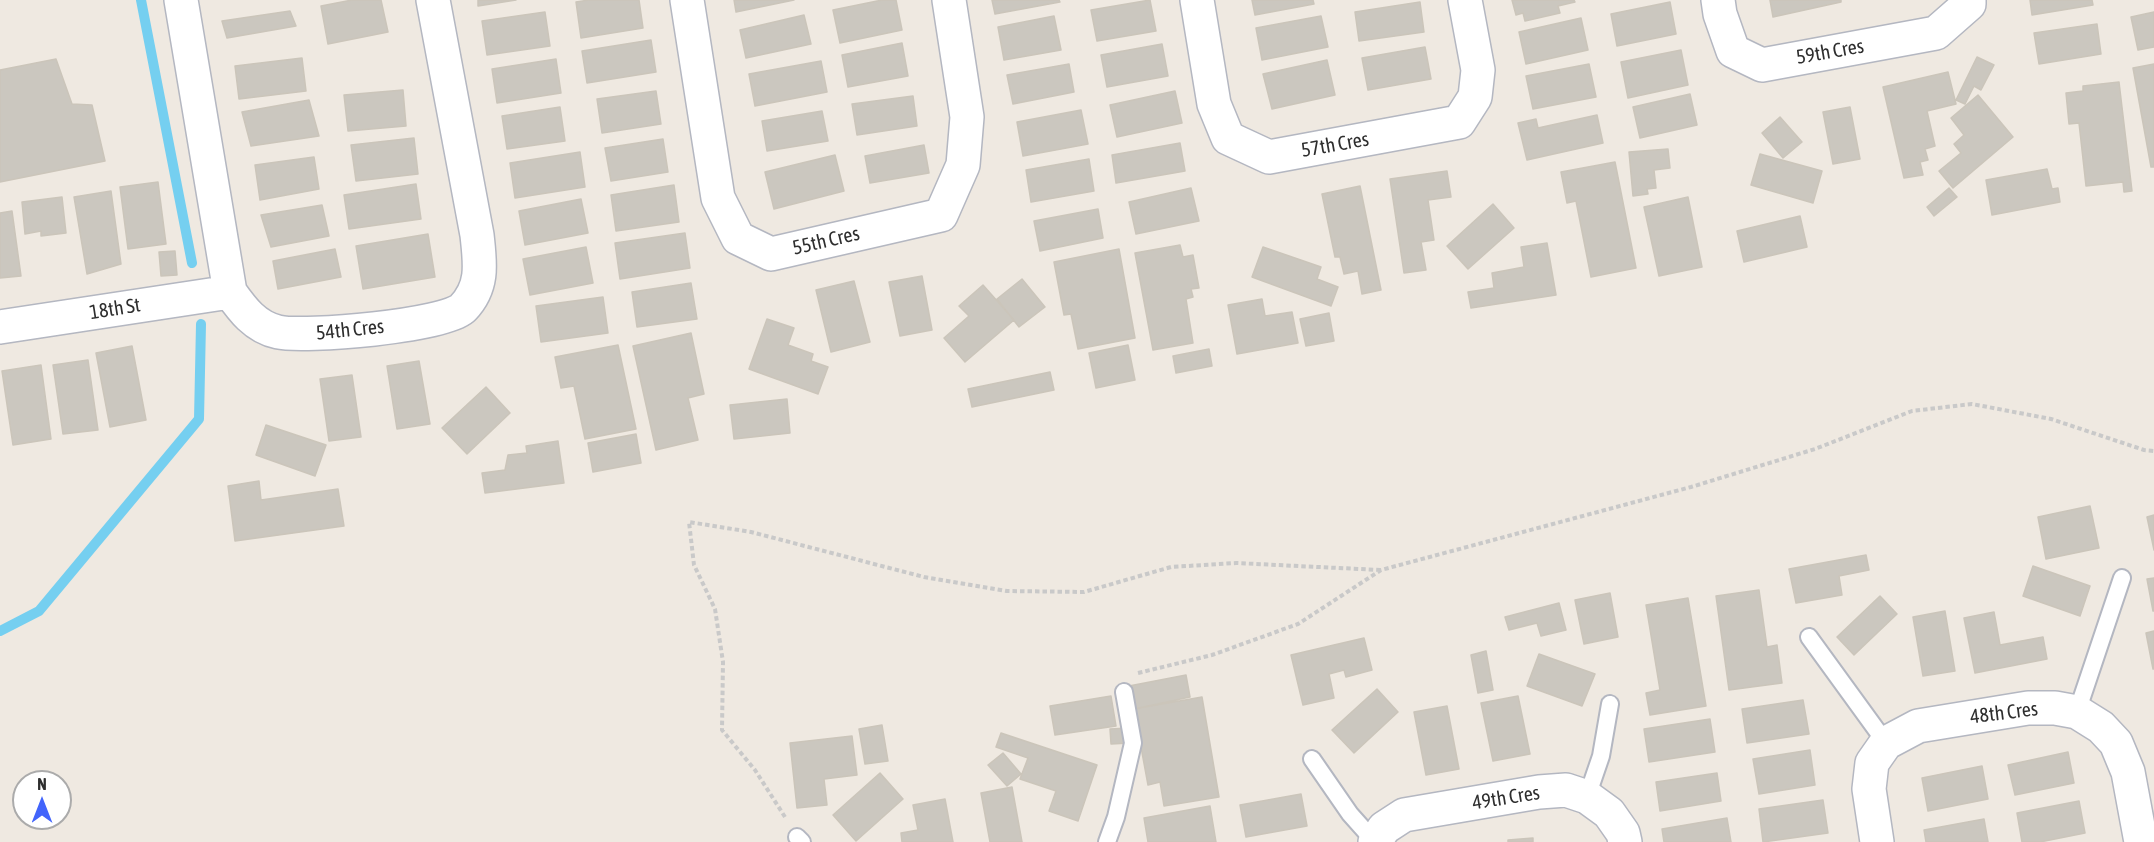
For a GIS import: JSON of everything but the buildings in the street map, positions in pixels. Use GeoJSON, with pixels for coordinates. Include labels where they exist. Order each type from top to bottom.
{"type":"FeatureCollection","features":[{"type":"Feature","properties":{"kind":"street","name":"54th Cres"},"geometry":{"type":"LineString","coordinates":[[181,0],[230,291],[249,318],[276,332],[308,334],[434,320],[461,310],[477,291],[480,262],[477,235],[433,0]]}},
{"type":"Feature","properties":{"kind":"street","name":"55th Cres"},"geometry":{"type":"LineString","coordinates":[[687,0],[718,198],[738,238],[771,254],[941,215],[963,165],[967,117],[949,0]]}},
{"type":"Feature","properties":{"kind":"street","name":"57th Cres"},"geometry":{"type":"LineString","coordinates":[[1197,0],[1214,104],[1228,138],[1269,157],[1459,122],[1475,97],[1478,70],[1466,0]]}},
{"type":"Feature","properties":{"kind":"street","name":"59th Cres"},"geometry":{"type":"LineString","coordinates":[[1718,0],[1720,14],[1733,51],[1762,65],[1936,33],[1969,4],[1969,0]]}},
{"type":"Feature","properties":{"kind":"street","name":"18th St"},"geometry":{"type":"LineString","coordinates":[[0,327],[230,291]]}},
{"type":"Feature","properties":{"kind":"street","name":"48th Cres"},"geometry":{"type":"LineString","coordinates":[[1886,743],[1918,726],[2028,708],[2055,708],[2078,712],[2101,727],[2116,743],[2128,772],[2141,842]]}},
{"type":"Feature","properties":{"kind":"street"},"geometry":{"type":"LineString","coordinates":[[1877,842],[1869,789],[1872,763],[1886,743]]}},
{"type":"Feature","properties":{"kind":"street","name":"49th Cres"},"geometry":{"type":"LineString","coordinates":[[1375,842],[1384,828],[1404,815],[1539,792],[1566,790],[1587,797],[1609,813],[1623,833],[1625,842]]}},
{"type":"Feature","properties":{"kind":"lane"},"geometry":{"type":"LineString","coordinates":[[2078,712],[2121,578]]}},
{"type":"Feature","properties":{"kind":"lane"},"geometry":{"type":"LineString","coordinates":[[1809,637],[1886,743]]}},
{"type":"Feature","properties":{"kind":"lane"},"geometry":{"type":"LineString","coordinates":[[1107,842],[1116,817],[1133,743],[1124,692]]}},
{"type":"Feature","properties":{"kind":"lane"},"geometry":{"type":"LineString","coordinates":[[1587,797],[1601,756],[1610,704]]}},
{"type":"Feature","properties":{"kind":"lane"},"geometry":{"type":"LineString","coordinates":[[1312,759],[1350,814],[1375,842]]}},
{"type":"Feature","properties":{"kind":"path"},"geometry":{"type":"LineString","coordinates":[[799,839],[754,770],[722,730],[723,662],[715,609],[694,565],[689,522],[752,532],[924,577],[1007,591],[1084,592],[1171,567],[1236,563],[1381,570],[1691,487],[1815,449],[1912,411],[1972,404],[2051,419],[2144,450],[2154,451]]}},
{"type":"Feature","properties":{"kind":"path"},"geometry":{"type":"LineString","coordinates":[[1124,692],[1126,676],[1212,655],[1298,624],[1381,570]]}},
{"type":"Feature","properties":{"kind":"waterway"},"geometry":{"type":"LineString","coordinates":[[141,0],[192,263]]}},
{"type":"Feature","properties":{"kind":"waterway"},"geometry":{"type":"LineString","coordinates":[[0,631],[39,611],[199,419],[201,324]]}}]}
